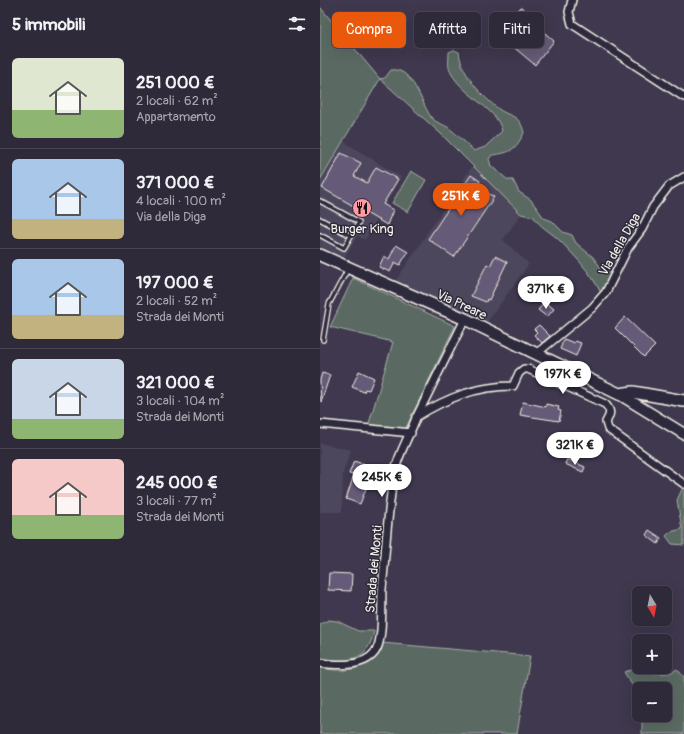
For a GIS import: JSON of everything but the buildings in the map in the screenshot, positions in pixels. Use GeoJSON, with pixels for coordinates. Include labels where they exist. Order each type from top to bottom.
{"type":"FeatureCollection","features":[{"type":"Feature","properties":{"kind":"main road","name":"Via Preare"},"geometry":{"type":"LineString","coordinates":[[320,255],[464,319],[619,394],[633,392],[684,401]]}},
{"type":"Feature","properties":{"kind":"main road"},"geometry":{"type":"LineString","coordinates":[[619,394],[684,434]]}},
{"type":"Feature","properties":{"kind":"street"},"geometry":{"type":"LineString","coordinates":[[572,0],[569,12],[572,24],[684,97]]}},
{"type":"Feature","properties":{"kind":"street","name":"Via della Diga"},"geometry":{"type":"LineString","coordinates":[[536,354],[592,308],[606,292],[628,248],[642,229],[653,207],[669,186],[684,177]]}},
{"type":"Feature","properties":{"kind":"street","name":"Strada dei Monti"},"geometry":{"type":"LineString","coordinates":[[320,663],[342,665],[363,660],[375,653],[380,640],[381,601],[394,474],[400,454],[411,433],[416,418],[464,319]]}},
{"type":"Feature","properties":{"kind":"street"},"geometry":{"type":"LineString","coordinates":[[416,418],[437,404],[457,395],[477,389],[513,386],[519,373],[524,369],[528,369],[605,404],[610,409],[606,422],[608,429],[684,484]]}},
{"type":"Feature","properties":{"kind":"street"},"geometry":{"type":"LineString","coordinates":[[320,424],[411,433]]}},
{"type":"Feature","properties":{"kind":"lane"},"geometry":{"type":"LineString","coordinates":[[320,201],[359,222],[344,248],[320,235]]}},
{"type":"Feature","properties":{"kind":"lane"},"geometry":{"type":"LineString","coordinates":[[320,219],[351,236]]}},
{"type":"Feature","properties":{"kind":"lane"},"geometry":{"type":"LineString","coordinates":[[323,340],[329,304],[348,268]]}},
{"type":"Feature","properties":{"kind":"shaded area"},"geometry":{"type":"Polygon","coordinates":[[[343,141],[401,177],[365,240],[357,236],[344,258],[320,247],[320,180],[343,141]]]}},
{"type":"Feature","properties":{"kind":"shaded area"},"geometry":{"type":"Polygon","coordinates":[[[473,165],[521,214],[503,240],[529,264],[485,325],[394,283],[473,165]]]}},
{"type":"Feature","properties":{"kind":"shaded area"},"geometry":{"type":"Polygon","coordinates":[[[320,443],[351,450],[343,473],[342,512],[320,512],[320,443]]]}},
{"type":"Feature","properties":{"kind":"green space"},"geometry":{"type":"Polygon","coordinates":[[[320,7],[332,21],[332,48],[354,48],[380,79],[320,180],[320,7]]]}},
{"type":"Feature","properties":{"kind":"green space"},"geometry":{"type":"Polygon","coordinates":[[[454,50],[459,52],[463,68],[472,82],[496,107],[517,119],[520,122],[524,133],[512,150],[492,155],[489,159],[491,166],[508,180],[513,180],[519,192],[531,200],[544,218],[552,221],[563,232],[572,235],[576,243],[593,257],[604,272],[613,274],[601,293],[587,271],[557,238],[541,226],[534,217],[521,214],[440,133],[380,79],[385,78],[391,70],[399,71],[405,74],[416,87],[431,117],[449,128],[474,151],[485,147],[502,131],[499,122],[485,107],[460,85],[449,68],[449,52],[454,50]]]}},
{"type":"Feature","properties":{"kind":"green space"},"geometry":{"type":"Polygon","coordinates":[[[411,171],[426,180],[408,212],[392,203],[411,171]]]}},
{"type":"Feature","properties":{"kind":"green space"},"geometry":{"type":"Polygon","coordinates":[[[353,278],[455,326],[403,434],[367,430],[393,342],[330,327],[353,278]]]}},
{"type":"Feature","properties":{"kind":"green space"},"geometry":{"type":"Polygon","coordinates":[[[684,485],[684,545],[672,544],[666,536],[670,532],[682,529],[677,500],[684,485]]]}},
{"type":"Feature","properties":{"kind":"green space"},"geometry":{"type":"Polygon","coordinates":[[[329,620],[337,621],[358,631],[374,631],[367,649],[355,658],[347,660],[330,660],[320,658],[320,624],[329,620]]]}},
{"type":"Feature","properties":{"kind":"green space"},"geometry":{"type":"Polygon","coordinates":[[[382,643],[530,656],[517,734],[320,734],[320,668],[330,670],[349,670],[357,668],[364,665],[371,659],[382,643]]]}},
{"type":"Feature","properties":{"kind":"green space"},"geometry":{"type":"Polygon","coordinates":[[[677,669],[684,677],[684,734],[642,734],[642,722],[672,722],[672,682],[632,682],[632,685],[624,672],[632,670],[632,674],[672,674],[672,672],[677,669]]]}},
{"type":"Feature","properties":{"kind":"place","name":"Burger King"},"geometry":{"type":"Point","coordinates":[362,208]}}]}
